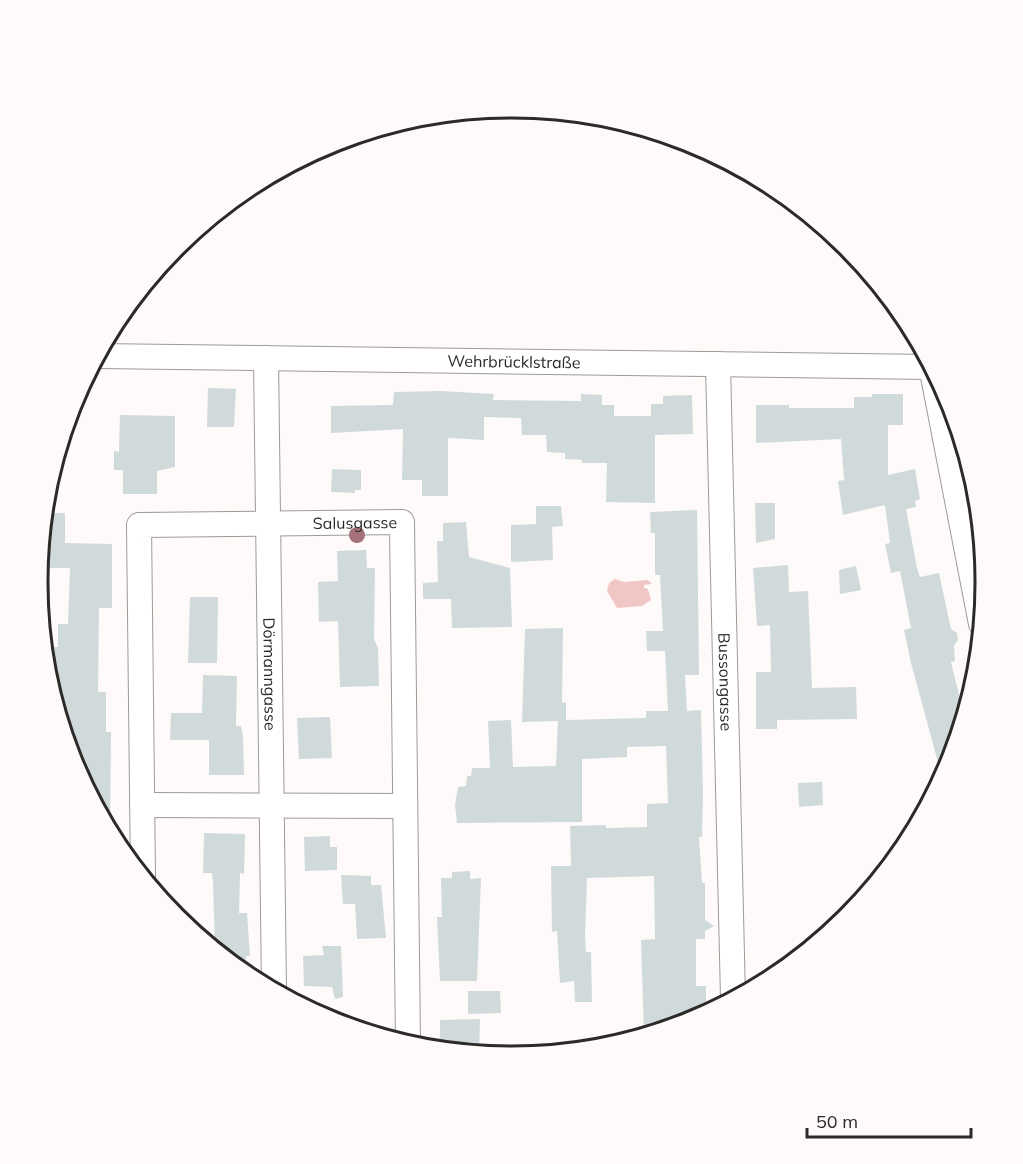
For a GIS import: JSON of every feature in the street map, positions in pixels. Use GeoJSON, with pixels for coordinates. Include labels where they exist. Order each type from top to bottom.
{"type":"FeatureCollection","features":[{"type":"Feature","properties":{"kind":"street","name":"Wehrbrücklstraße"},"geometry":{"type":"LineString","coordinates":[[107,356],[922,367]]}},
{"type":"Feature","properties":{"kind":"street","name":"Dörmanngasse"},"geometry":{"type":"LineString","coordinates":[[266,358],[274,979]]}},
{"type":"Feature","properties":{"kind":"street","name":"Bussongasse"},"geometry":{"type":"LineString","coordinates":[[718,364],[733,989]]}},
{"type":"Feature","properties":{"kind":"street"},"geometry":{"type":"LineString","coordinates":[[937,399],[975,592]]}},
{"type":"Feature","properties":{"kind":"street","name":"Salusgasse"},"geometry":{"type":"LineString","coordinates":[[143,862],[139,525],[402,522],[408,1034]]}},
{"type":"Feature","properties":{"kind":"street"},"geometry":{"type":"LineString","coordinates":[[142,804],[405,806]]}},
{"type":"Feature","properties":{"kind":"shaded area"},"geometry":{"type":"Polygon","coordinates":[[[615,579],[624,582],[648,580],[652,584],[644,585],[644,588],[648,589],[651,600],[642,606],[617,608],[607,591],[609,583],[615,579]]]}},
{"type":"Feature","properties":{"kind":"building"},"geometry":{"type":"Polygon","coordinates":[[[208,388],[236,389],[234,427],[207,427],[208,388]]]}},
{"type":"Feature","properties":{"kind":"building"},"geometry":{"type":"Polygon","coordinates":[[[441,391],[494,394],[493,400],[581,401],[581,394],[602,395],[602,405],[614,405],[614,416],[651,416],[651,404],[663,404],[663,396],[692,395],[693,434],[655,435],[655,503],[606,502],[607,463],[582,463],[582,460],[565,459],[565,453],[547,452],[546,435],[522,435],[521,418],[484,417],[484,440],[448,438],[448,496],[422,496],[422,480],[402,480],[403,429],[331,433],[331,406],[393,405],[394,392],[441,391]]]}},
{"type":"Feature","properties":{"kind":"building"},"geometry":{"type":"Polygon","coordinates":[[[872,394],[903,394],[903,425],[888,425],[888,475],[915,469],[920,499],[915,501],[916,507],[906,509],[917,568],[920,577],[939,573],[951,629],[957,633],[958,640],[954,646],[955,661],[951,662],[960,698],[938,763],[904,630],[911,628],[900,571],[891,573],[885,544],[890,543],[885,505],[843,515],[838,481],[844,480],[841,439],[756,443],[756,405],[789,405],[789,408],[854,408],[854,397],[872,397],[872,394]]]}},
{"type":"Feature","properties":{"kind":"building"},"geometry":{"type":"Polygon","coordinates":[[[120,415],[175,416],[175,467],[157,471],[157,494],[123,494],[123,470],[114,470],[114,451],[119,452],[120,415]]]}},
{"type":"Feature","properties":{"kind":"building"},"geometry":{"type":"Polygon","coordinates":[[[332,469],[361,470],[361,490],[355,490],[355,493],[331,492],[332,469]]]}},
{"type":"Feature","properties":{"kind":"building"},"geometry":{"type":"Polygon","coordinates":[[[755,503],[775,503],[775,539],[756,543],[755,503]]]}},
{"type":"Feature","properties":{"kind":"building"},"geometry":{"type":"Polygon","coordinates":[[[536,506],[561,506],[563,526],[552,527],[553,560],[511,562],[511,525],[536,524],[536,506]]]}},
{"type":"Feature","properties":{"kind":"building"},"geometry":{"type":"Polygon","coordinates":[[[697,510],[699,675],[685,675],[687,711],[701,710],[703,794],[702,837],[699,837],[702,883],[705,883],[705,920],[714,926],[705,931],[705,939],[696,939],[696,986],[706,986],[706,1003],[644,1026],[641,940],[655,939],[654,876],[587,878],[585,936],[586,952],[591,952],[592,1002],[575,1002],[574,981],[560,983],[557,931],[552,932],[551,866],[571,866],[570,826],[647,827],[647,804],[668,803],[666,746],[627,747],[627,757],[582,759],[582,822],[457,823],[455,805],[458,787],[466,786],[467,776],[471,776],[472,768],[490,768],[488,721],[511,720],[513,767],[556,766],[558,721],[522,722],[525,629],[563,628],[562,703],[566,702],[566,720],[646,718],[646,711],[668,711],[665,651],[647,651],[646,631],[663,631],[660,575],[655,575],[655,533],[651,533],[650,512],[697,510]]]}},
{"type":"Feature","properties":{"kind":"building"},"geometry":{"type":"Polygon","coordinates":[[[54,513],[65,513],[65,543],[112,544],[112,608],[99,608],[98,692],[106,692],[106,732],[111,732],[110,814],[83,759],[73,731],[64,702],[53,647],[58,647],[58,624],[68,624],[70,568],[48,568],[54,513]]]}},
{"type":"Feature","properties":{"kind":"building"},"geometry":{"type":"Polygon","coordinates":[[[466,522],[469,557],[510,568],[512,627],[452,628],[451,599],[423,599],[423,583],[438,582],[437,541],[443,541],[443,523],[466,522]]]}},
{"type":"Feature","properties":{"kind":"building"},"geometry":{"type":"Polygon","coordinates":[[[366,550],[367,568],[375,568],[374,639],[378,648],[379,686],[340,687],[338,621],[319,622],[318,582],[338,581],[337,551],[366,550]]]}},
{"type":"Feature","properties":{"kind":"building"},"geometry":{"type":"Polygon","coordinates":[[[788,565],[789,592],[808,591],[812,688],[856,687],[857,719],[777,720],[777,729],[756,729],[756,672],[771,672],[770,625],[757,626],[753,568],[788,565]]]}},
{"type":"Feature","properties":{"kind":"building"},"geometry":{"type":"Polygon","coordinates":[[[856,566],[861,590],[840,594],[839,570],[856,566]]]}},
{"type":"Feature","properties":{"kind":"building"},"geometry":{"type":"Polygon","coordinates":[[[190,597],[218,597],[217,663],[188,663],[190,597]]]}},
{"type":"Feature","properties":{"kind":"building"},"geometry":{"type":"Polygon","coordinates":[[[203,675],[237,676],[236,726],[241,726],[243,736],[244,775],[209,775],[209,740],[170,740],[171,713],[202,713],[203,675]]]}},
{"type":"Feature","properties":{"kind":"building"},"geometry":{"type":"Polygon","coordinates":[[[330,717],[332,758],[299,759],[297,718],[330,717]]]}},
{"type":"Feature","properties":{"kind":"building"},"geometry":{"type":"Polygon","coordinates":[[[822,782],[823,805],[799,807],[798,783],[822,782]]]}},
{"type":"Feature","properties":{"kind":"building"},"geometry":{"type":"Polygon","coordinates":[[[204,833],[245,834],[244,874],[240,873],[239,913],[247,913],[250,956],[246,956],[246,962],[215,938],[212,873],[203,873],[204,833]]]}},
{"type":"Feature","properties":{"kind":"building"},"geometry":{"type":"Polygon","coordinates":[[[330,836],[330,847],[337,847],[337,870],[305,871],[304,837],[330,836]]]}},
{"type":"Feature","properties":{"kind":"building"},"geometry":{"type":"Polygon","coordinates":[[[470,871],[470,879],[481,878],[477,981],[440,981],[437,917],[442,917],[441,878],[452,878],[452,872],[470,871]]]}},
{"type":"Feature","properties":{"kind":"building"},"geometry":{"type":"Polygon","coordinates":[[[341,875],[371,876],[371,885],[381,885],[386,938],[357,939],[355,904],[343,904],[341,875]]]}},
{"type":"Feature","properties":{"kind":"building"},"geometry":{"type":"Polygon","coordinates":[[[322,946],[341,946],[343,997],[335,999],[332,987],[304,986],[303,956],[324,955],[322,946]]]}},
{"type":"Feature","properties":{"kind":"building"},"geometry":{"type":"Polygon","coordinates":[[[468,991],[500,991],[501,1013],[468,1014],[468,991]]]}},
{"type":"Feature","properties":{"kind":"building"},"geometry":{"type":"Polygon","coordinates":[[[480,1019],[479,1045],[440,1040],[440,1020],[480,1019]]]}}]}
